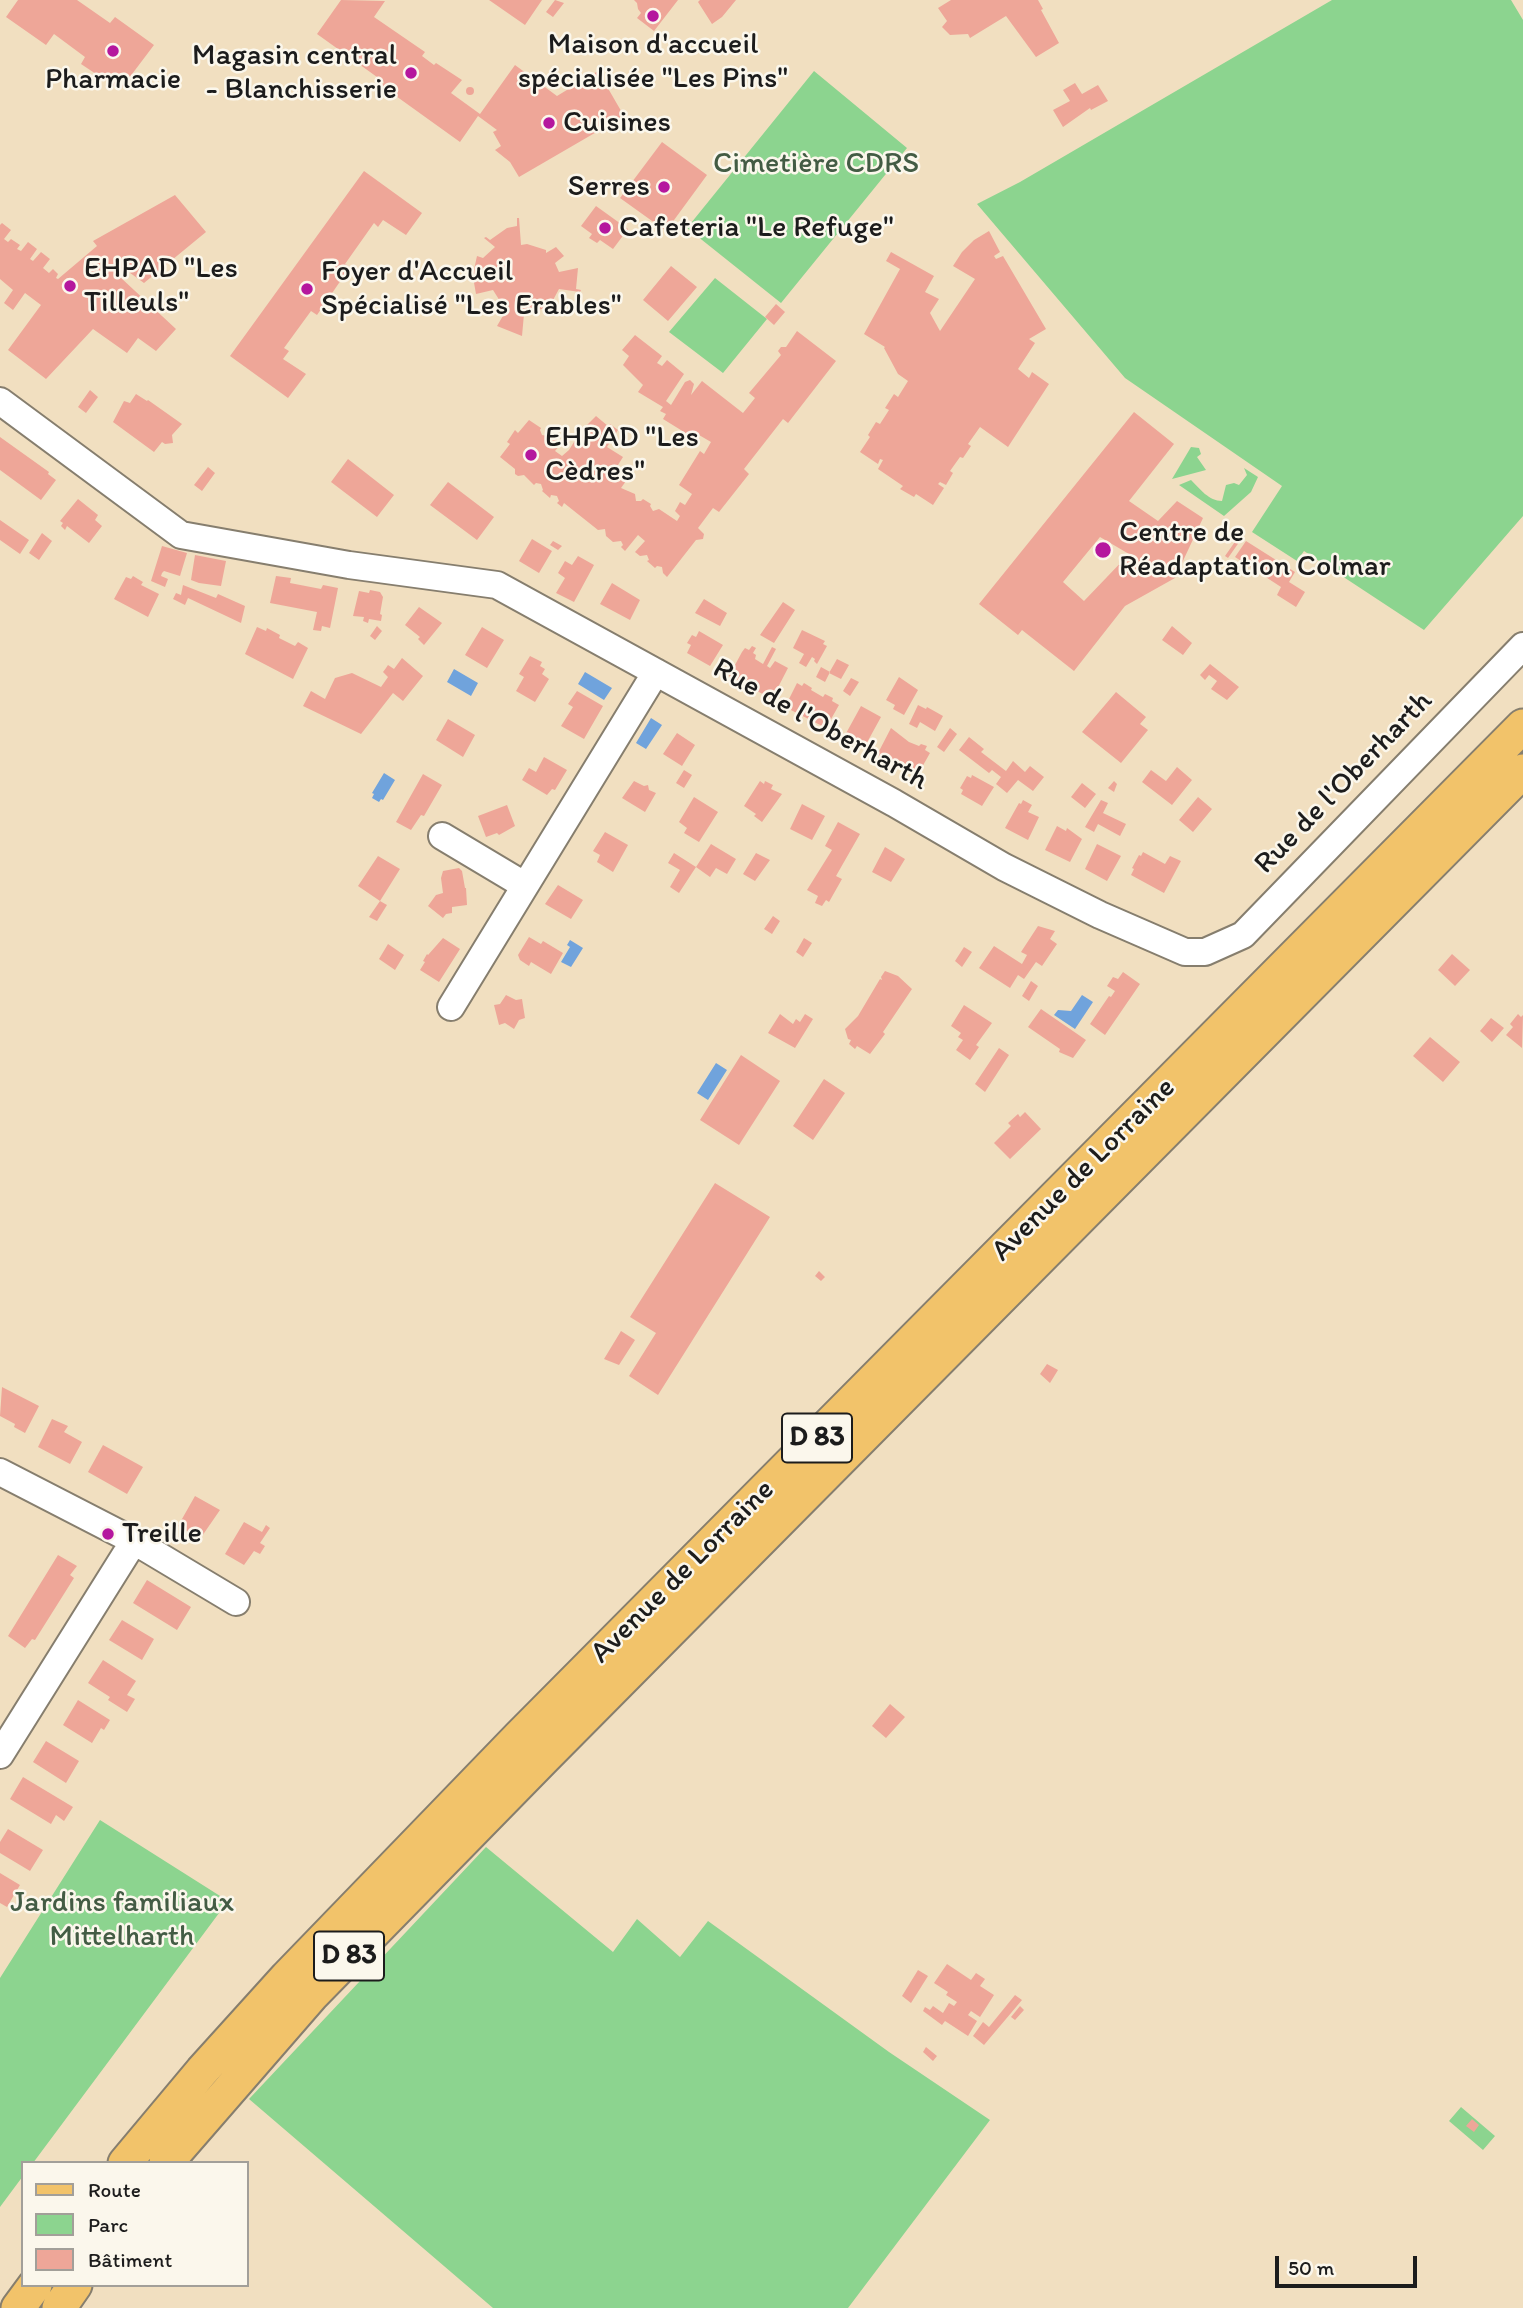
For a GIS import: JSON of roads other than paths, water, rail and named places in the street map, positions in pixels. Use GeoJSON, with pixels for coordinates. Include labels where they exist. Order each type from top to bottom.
{"type":"FeatureCollection","features":[{"type":"Feature","properties":{"kind":"main road","name":"Avenue de Lorraine"},"geometry":{"type":"LineString","coordinates":[[127,2161],[202,2071],[287,1977],[520,1736],[1523,726]]}},
{"type":"Feature","properties":{"kind":"main road","name":"Avenue de Lorraine"},"geometry":{"type":"LineString","coordinates":[[168,2161],[312,1994],[1523,771]]}},
{"type":"Feature","properties":{"kind":"main road"},"geometry":{"type":"LineString","coordinates":[[18,2308],[34,2287]]}},
{"type":"Feature","properties":{"kind":"main road"},"geometry":{"type":"LineString","coordinates":[[59,2308],[74,2287]]}},
{"type":"Feature","properties":{"kind":"street","name":"Rue de l'Oberharth"},"geometry":{"type":"LineString","coordinates":[[0,401],[181,535],[349,565],[497,585],[1028,879],[1158,942],[1185,952],[1205,952],[1243,935],[1523,646]]}},
{"type":"Feature","properties":{"kind":"street"},"geometry":{"type":"LineString","coordinates":[[451,1007],[656,672]]}},
{"type":"Feature","properties":{"kind":"street"},"geometry":{"type":"LineString","coordinates":[[442,836],[524,885]]}},
{"type":"Feature","properties":{"kind":"street"},"geometry":{"type":"LineString","coordinates":[[0,1472],[134,1541],[236,1602]]}},
{"type":"Feature","properties":{"kind":"street"},"geometry":{"type":"LineString","coordinates":[[0,1755],[134,1541]]}},
{"type":"Feature","properties":{"kind":"water"},"geometry":{"type":"Polygon","coordinates":[[[454,669],[478,683],[471,696],[447,682],[454,669]]]}},
{"type":"Feature","properties":{"kind":"water"},"geometry":{"type":"Polygon","coordinates":[[[585,672],[612,688],[604,700],[578,684],[585,672]]]}},
{"type":"Feature","properties":{"kind":"water"},"geometry":{"type":"Polygon","coordinates":[[[651,718],[662,725],[646,749],[636,743],[651,718]]]}},
{"type":"Feature","properties":{"kind":"water"},"geometry":{"type":"Polygon","coordinates":[[[384,773],[395,780],[379,802],[372,798],[372,793],[384,773]]]}},
{"type":"Feature","properties":{"kind":"water"},"geometry":{"type":"Polygon","coordinates":[[[570,940],[583,948],[571,967],[561,962],[570,947],[567,945],[570,940]]]}},
{"type":"Feature","properties":{"kind":"water"},"geometry":{"type":"Polygon","coordinates":[[[1082,995],[1093,1002],[1075,1029],[1054,1015],[1058,1010],[1071,1011],[1082,995]]]}},
{"type":"Feature","properties":{"kind":"water"},"geometry":{"type":"Polygon","coordinates":[[[716,1063],[727,1070],[708,1100],[697,1093],[716,1063]]]}},
{"type":"Feature","properties":{"kind":"place","name":"Maison d'accueil spécialisée \"Les Pins\""},"geometry":{"type":"Point","coordinates":[653,16]}},
{"type":"Feature","properties":{"kind":"place","name":"Pharmacie"},"geometry":{"type":"Point","coordinates":[113,51]}},
{"type":"Feature","properties":{"kind":"place","name":"Magasin central - Blanchisserie"},"geometry":{"type":"Point","coordinates":[411,73]}},
{"type":"Feature","properties":{"kind":"place","name":"Cuisines"},"geometry":{"type":"Point","coordinates":[549,123]}},
{"type":"Feature","properties":{"kind":"place","name":"Serres"},"geometry":{"type":"Point","coordinates":[664,187]}},
{"type":"Feature","properties":{"kind":"place","name":"Cafeteria \"Le Refuge\""},"geometry":{"type":"Point","coordinates":[605,228]}},
{"type":"Feature","properties":{"kind":"place","name":"EHPAD \"Les Tilleuls\""},"geometry":{"type":"Point","coordinates":[70,286]}},
{"type":"Feature","properties":{"kind":"place","name":"Foyer d'Accueil Spécialisé \"Les Erables\""},"geometry":{"type":"Point","coordinates":[307,289]}},
{"type":"Feature","properties":{"kind":"place","name":"EHPAD \"Les Cèdres\""},"geometry":{"type":"Point","coordinates":[531,455]}},
{"type":"Feature","properties":{"kind":"place","name":"Centre de Réadaptation Colmar"},"geometry":{"type":"Point","coordinates":[1103,550]}},
{"type":"Feature","properties":{"kind":"place","name":"Treille"},"geometry":{"type":"Point","coordinates":[108,1534]}},
{"type":"Feature","properties":{"kind":"park label","name":"Cimetière CDRS"},"geometry":{"type":"Point","coordinates":[816,164]}},
{"type":"Feature","properties":{"kind":"park label","name":"Jardins familiaux Mittelharth"},"geometry":{"type":"Point","coordinates":[122,1920]}}]}
